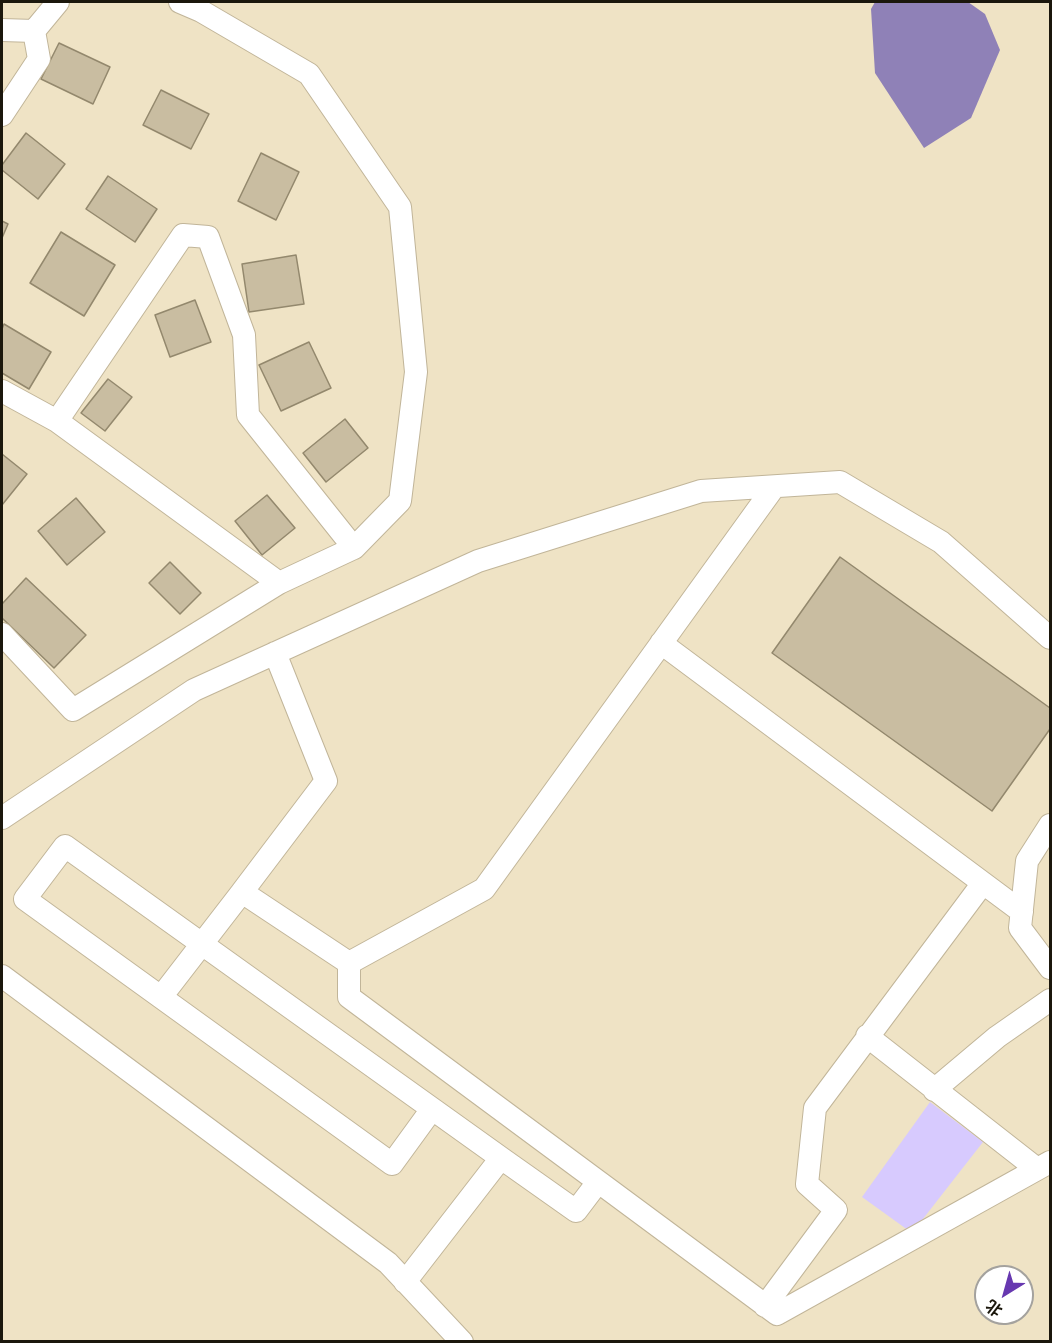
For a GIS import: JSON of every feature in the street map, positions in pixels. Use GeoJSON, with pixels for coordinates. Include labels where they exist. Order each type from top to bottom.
{"type":"FeatureCollection","features":[{"type":"Feature","properties":{"kind":"street"},"geometry":{"type":"LineString","coordinates":[[2,115],[39,59],[34,31],[58,2]]}},
{"type":"Feature","properties":{"kind":"street"},"geometry":{"type":"LineString","coordinates":[[2,634],[73,710],[279,584],[354,548],[399,501],[416,372],[400,207],[309,74],[201,11],[180,2]]}},
{"type":"Feature","properties":{"kind":"street"},"geometry":{"type":"LineString","coordinates":[[2,30],[34,31]]}},
{"type":"Feature","properties":{"kind":"street"},"geometry":{"type":"LineString","coordinates":[[57,421],[183,235],[207,237],[244,335],[248,415],[354,548]]}},
{"type":"Feature","properties":{"kind":"street"},"geometry":{"type":"LineString","coordinates":[[2,391],[57,421],[279,584]]}},
{"type":"Feature","properties":{"kind":"street"},"geometry":{"type":"LineString","coordinates":[[2,818],[194,690],[478,561],[701,491],[840,482],[941,542],[1050,638]]}},
{"type":"Feature","properties":{"kind":"street"},"geometry":{"type":"LineString","coordinates":[[349,963],[484,889],[774,487]]}},
{"type":"Feature","properties":{"kind":"street"},"geometry":{"type":"LineString","coordinates":[[661,643],[1022,912]]}},
{"type":"Feature","properties":{"kind":"street"},"geometry":{"type":"LineString","coordinates":[[161,997],[326,781],[275,653]]}},
{"type":"Feature","properties":{"kind":"street"},"geometry":{"type":"LineString","coordinates":[[1050,825],[1027,861],[1020,928],[1050,968]]}},
{"type":"Feature","properties":{"kind":"street"},"geometry":{"type":"LineString","coordinates":[[432,1109],[392,1164],[25,899],[65,846],[576,1211],[598,1182]]}},
{"type":"Feature","properties":{"kind":"street"},"geometry":{"type":"LineString","coordinates":[[765,1306],[836,1210],[807,1184],[816,1108],[867,1036],[983,883]]}},
{"type":"Feature","properties":{"kind":"street"},"geometry":{"type":"LineString","coordinates":[[242,892],[349,963]]}},
{"type":"Feature","properties":{"kind":"street"},"geometry":{"type":"LineString","coordinates":[[349,963],[349,997],[777,1314],[1044,1166],[934,1090],[867,1036]]}},
{"type":"Feature","properties":{"kind":"street"},"geometry":{"type":"LineString","coordinates":[[2,976],[388,1263],[462,1341]]}},
{"type":"Feature","properties":{"kind":"street"},"geometry":{"type":"LineString","coordinates":[[934,1090],[997,1036],[1050,1000]]}},
{"type":"Feature","properties":{"kind":"street"},"geometry":{"type":"LineString","coordinates":[[405,1281],[501,1158]]}},
{"type":"Feature","properties":{"kind":"shaded area"},"geometry":{"type":"Polygon","coordinates":[[[875,2],[968,2],[985,14],[1000,50],[971,118],[924,148],[875,73],[871,9],[875,2]]]}},
{"type":"Feature","properties":{"kind":"shaded area"},"geometry":{"type":"Polygon","coordinates":[[[930,1102],[983,1142],[912,1233],[862,1197],[930,1102]]]}},
{"type":"Feature","properties":{"kind":"building"},"geometry":{"type":"Polygon","coordinates":[[[59,43],[110,67],[93,104],[41,79],[59,43]]]}},
{"type":"Feature","properties":{"kind":"building"},"geometry":{"type":"Polygon","coordinates":[[[161,90],[209,114],[191,149],[143,125],[161,90]]]}},
{"type":"Feature","properties":{"kind":"building"},"geometry":{"type":"Polygon","coordinates":[[[26,133],[65,164],[38,199],[2,170],[2,165],[26,133]]]}},
{"type":"Feature","properties":{"kind":"building"},"geometry":{"type":"Polygon","coordinates":[[[261,153],[299,172],[276,220],[238,201],[261,153]]]}},
{"type":"Feature","properties":{"kind":"building"},"geometry":{"type":"Polygon","coordinates":[[[108,176],[157,209],[135,242],[86,209],[108,176]]]}},
{"type":"Feature","properties":{"kind":"building"},"geometry":{"type":"Polygon","coordinates":[[[2,221],[8,224],[2,238],[2,221]]]}},
{"type":"Feature","properties":{"kind":"building"},"geometry":{"type":"Polygon","coordinates":[[[61,232],[115,265],[84,316],[30,283],[61,232]]]}},
{"type":"Feature","properties":{"kind":"building"},"geometry":{"type":"Polygon","coordinates":[[[296,255],[304,304],[249,312],[242,264],[296,255]]]}},
{"type":"Feature","properties":{"kind":"building"},"geometry":{"type":"Polygon","coordinates":[[[195,300],[211,342],[170,357],[155,315],[195,300]]]}},
{"type":"Feature","properties":{"kind":"building"},"geometry":{"type":"Polygon","coordinates":[[[4,324],[51,352],[29,389],[2,373],[4,324]]]}},
{"type":"Feature","properties":{"kind":"building"},"geometry":{"type":"Polygon","coordinates":[[[309,342],[331,388],[281,411],[259,365],[309,342]]]}},
{"type":"Feature","properties":{"kind":"building"},"geometry":{"type":"Polygon","coordinates":[[[108,379],[132,397],[105,431],[81,413],[108,379]]]}},
{"type":"Feature","properties":{"kind":"building"},"geometry":{"type":"Polygon","coordinates":[[[345,419],[368,448],[326,482],[303,453],[345,419]]]}},
{"type":"Feature","properties":{"kind":"building"},"geometry":{"type":"Polygon","coordinates":[[[2,454],[27,474],[2,505],[2,454]]]}},
{"type":"Feature","properties":{"kind":"building"},"geometry":{"type":"Polygon","coordinates":[[[267,495],[295,528],[262,555],[235,521],[267,495]]]}},
{"type":"Feature","properties":{"kind":"building"},"geometry":{"type":"Polygon","coordinates":[[[76,498],[105,532],[67,565],[38,531],[76,498]]]}},
{"type":"Feature","properties":{"kind":"building"},"geometry":{"type":"Polygon","coordinates":[[[840,557],[1050,708],[1050,729],[992,811],[772,653],[840,557]]]}},
{"type":"Feature","properties":{"kind":"building"},"geometry":{"type":"Polygon","coordinates":[[[170,562],[201,593],[180,614],[149,583],[170,562]]]}},
{"type":"Feature","properties":{"kind":"building"},"geometry":{"type":"Polygon","coordinates":[[[26,578],[86,635],[54,668],[2,618],[2,604],[26,578]]]}}]}
